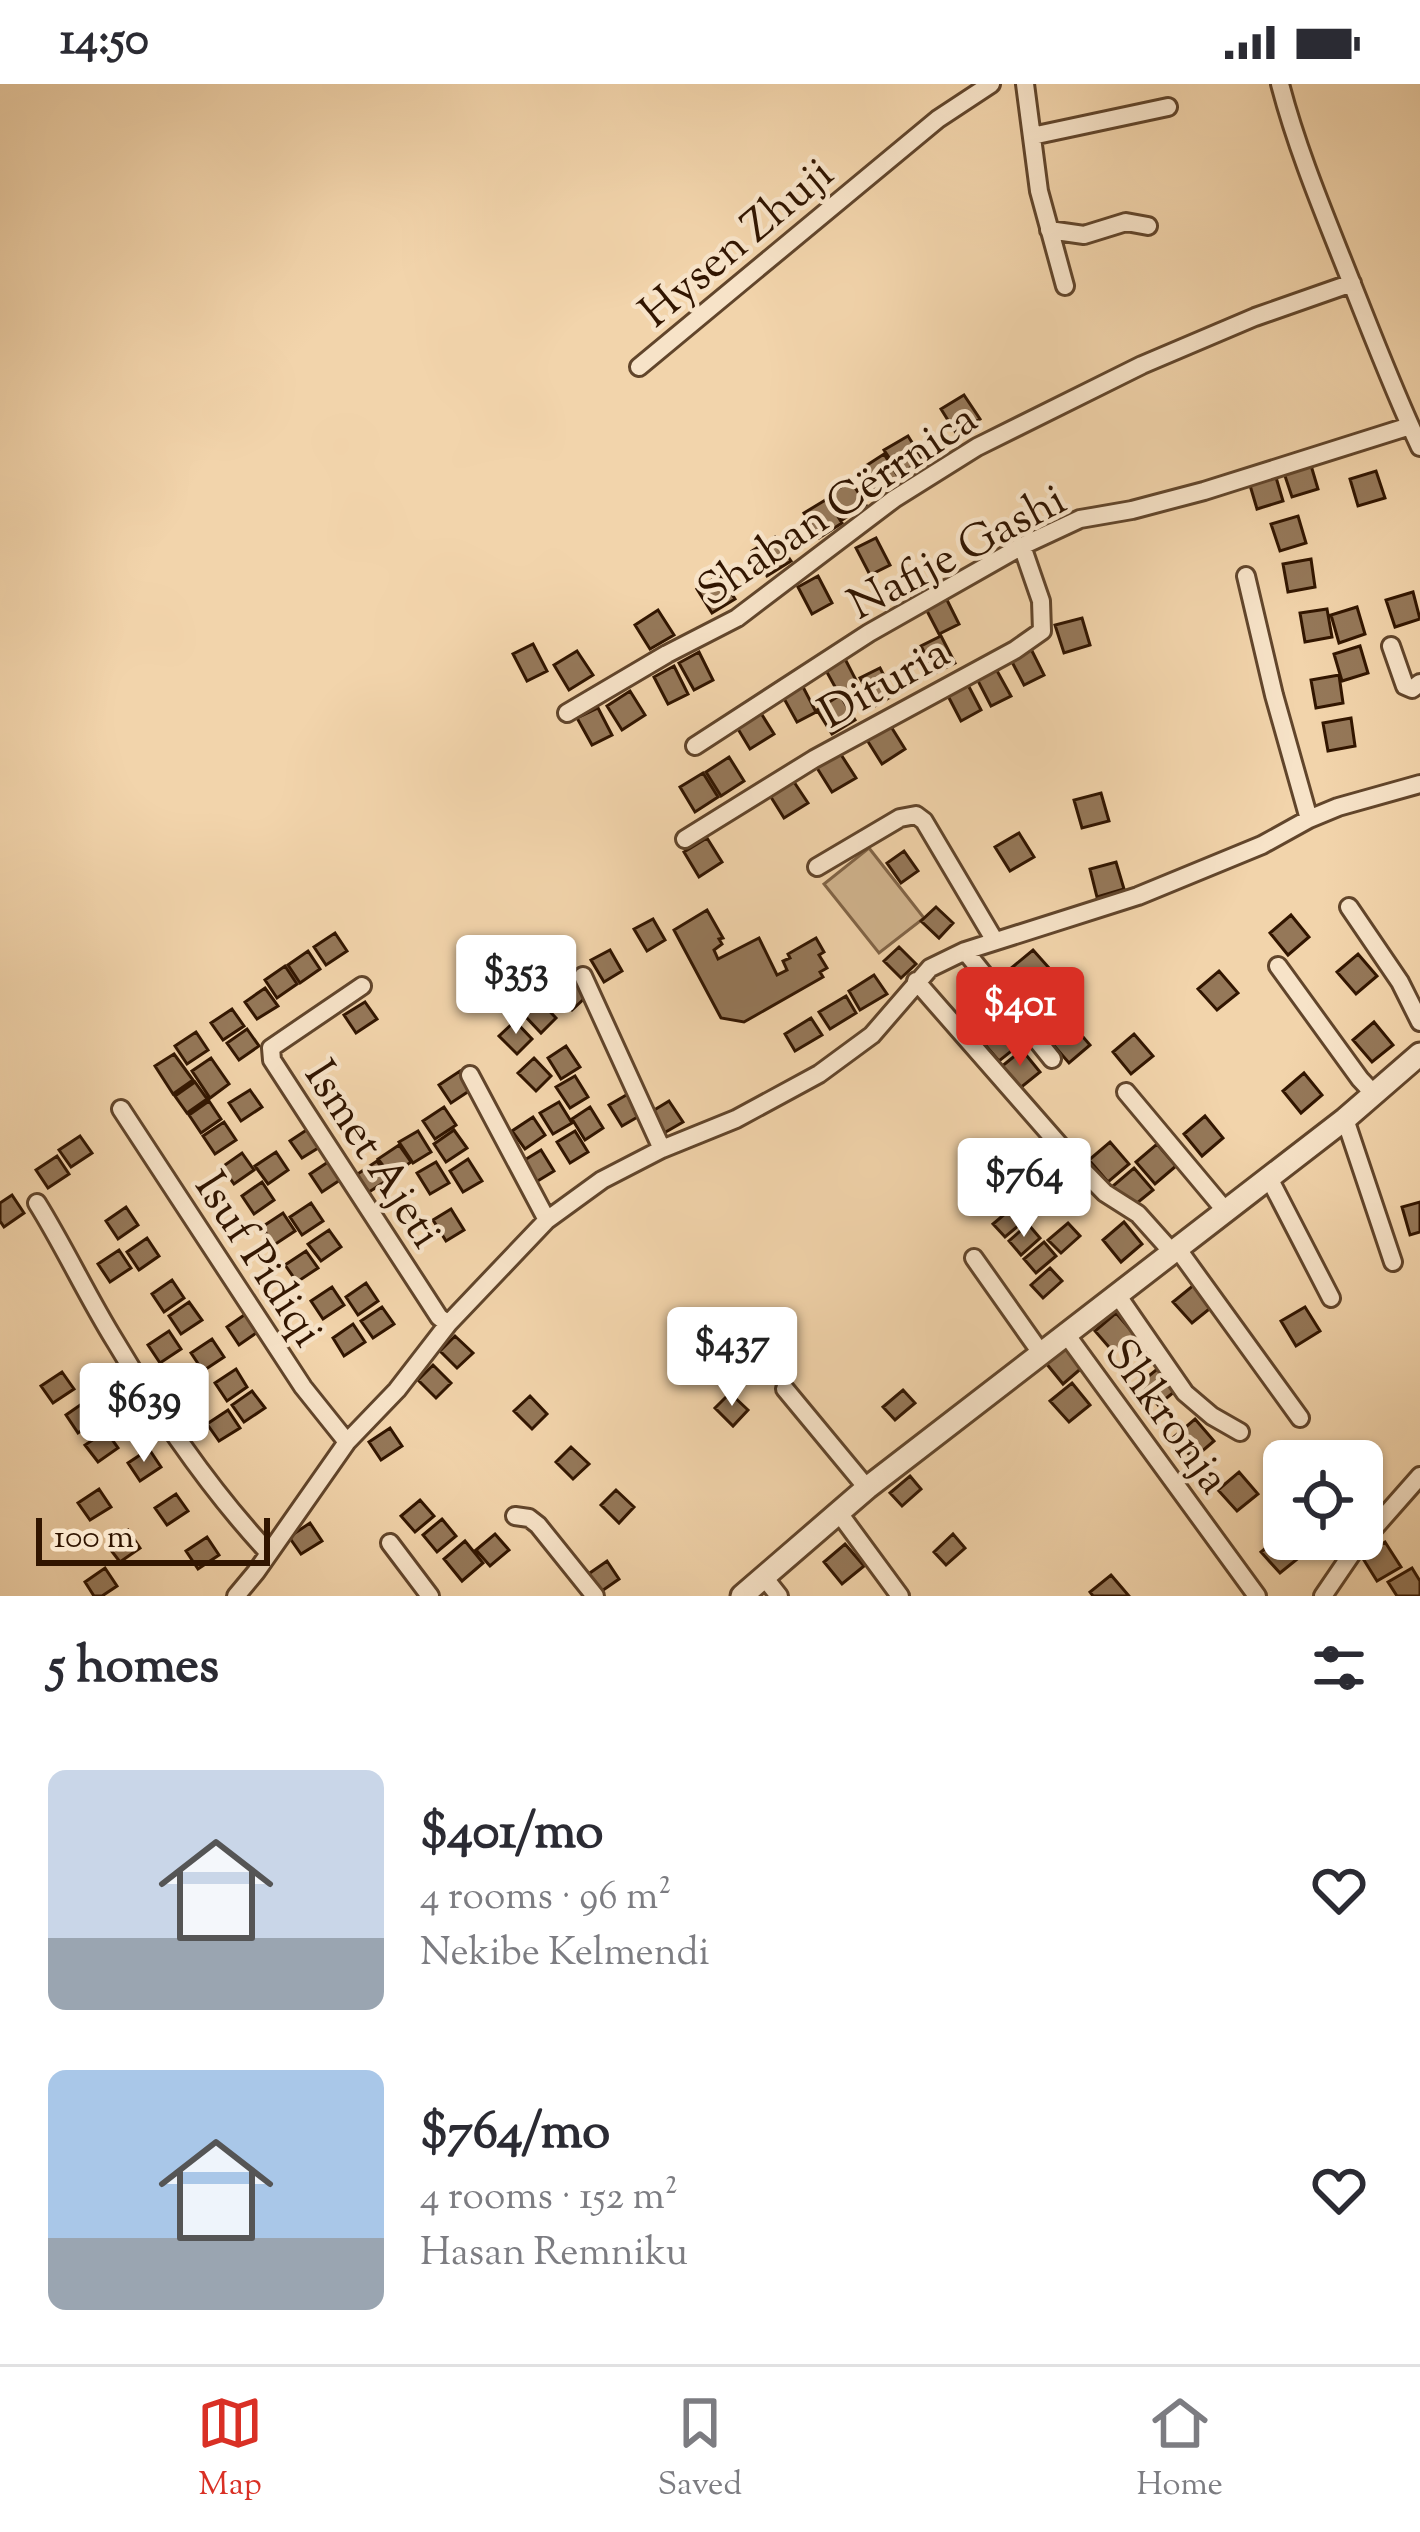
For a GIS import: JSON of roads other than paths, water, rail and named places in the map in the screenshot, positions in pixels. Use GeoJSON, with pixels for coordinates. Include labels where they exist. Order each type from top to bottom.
{"type":"FeatureCollection","features":[{"type":"Feature","properties":{"kind":"street","name":"Hysen Zhuji"},"geometry":{"type":"LineString","coordinates":[[639,367],[938,119],[991,84]]}},
{"type":"Feature","properties":{"kind":"street"},"geometry":{"type":"LineString","coordinates":[[1025,84],[1039,191],[1065,286]]}},
{"type":"Feature","properties":{"kind":"street"},"geometry":{"type":"LineString","coordinates":[[1280,84],[1324,217],[1420,447]]}},
{"type":"Feature","properties":{"kind":"street"},"geometry":{"type":"LineString","coordinates":[[1032,136],[1168,106]]}},
{"type":"Feature","properties":{"kind":"street"},"geometry":{"type":"LineString","coordinates":[[1049,230],[1084,235],[1126,222],[1148,226]]}},
{"type":"Feature","properties":{"kind":"street","name":"Shaban Cërrnica"},"geometry":{"type":"LineString","coordinates":[[567,713],[737,618],[894,499],[977,447],[1142,365],[1255,317],[1352,284]]}},
{"type":"Feature","properties":{"kind":"street","name":"Nafije Gashi"},"geometry":{"type":"LineString","coordinates":[[695,746],[869,633],[1022,546],[1080,519],[1204,491],[1410,426]]}},
{"type":"Feature","properties":{"kind":"street","name":"Dituria"},"geometry":{"type":"LineString","coordinates":[[685,839],[814,759],[1016,650],[1042,631],[1041,601],[1022,546]]}},
{"type":"Feature","properties":{"kind":"street"},"geometry":{"type":"LineString","coordinates":[[1246,576],[1310,819]]}},
{"type":"Feature","properties":{"kind":"street"},"geometry":{"type":"LineString","coordinates":[[1391,646],[1405,686],[1412,689],[1420,683]]}},
{"type":"Feature","properties":{"kind":"street"},"geometry":{"type":"LineString","coordinates":[[236,1596],[346,1442],[397,1390],[448,1324],[547,1220],[602,1180],[736,1119],[819,1074],[872,1035],[930,968],[965,951],[1138,896],[1338,807],[1420,784]]}},
{"type":"Feature","properties":{"kind":"street"},"geometry":{"type":"LineString","coordinates":[[817,867],[900,818],[916,815],[995,941]]}},
{"type":"Feature","properties":{"kind":"street"},"geometry":{"type":"LineString","coordinates":[[1349,907],[1400,982],[1420,1022]]}},
{"type":"Feature","properties":{"kind":"street"},"geometry":{"type":"LineString","coordinates":[[965,951],[1052,1059]]}},
{"type":"Feature","properties":{"kind":"street"},"geometry":{"type":"LineString","coordinates":[[1278,967],[1374,1094]]}},
{"type":"Feature","properties":{"kind":"street"},"geometry":{"type":"LineString","coordinates":[[583,976],[662,1149]]}},
{"type":"Feature","properties":{"kind":"street"},"geometry":{"type":"LineString","coordinates":[[916,981],[1105,1193],[1138,1214],[1175,1250],[1300,1418]]}},
{"type":"Feature","properties":{"kind":"street","name":"Ismet Ajeti"},"geometry":{"type":"LineString","coordinates":[[362,986],[284,1037],[271,1048],[272,1060],[439,1317],[448,1324]]}},
{"type":"Feature","properties":{"kind":"street"},"geometry":{"type":"LineString","coordinates":[[742,1596],[867,1488],[1345,1119],[1420,1054]]}},
{"type":"Feature","properties":{"kind":"street"},"geometry":{"type":"LineString","coordinates":[[470,1075],[547,1220]]}},
{"type":"Feature","properties":{"kind":"street"},"geometry":{"type":"LineString","coordinates":[[1126,1093],[1224,1209]]}},
{"type":"Feature","properties":{"kind":"street","name":"Isuf Pidiqi"},"geometry":{"type":"LineString","coordinates":[[121,1108],[303,1387],[346,1442]]}},
{"type":"Feature","properties":{"kind":"street"},"geometry":{"type":"LineString","coordinates":[[1345,1119],[1393,1262]]}},
{"type":"Feature","properties":{"kind":"street"},"geometry":{"type":"LineString","coordinates":[[1269,1178],[1330,1298]]}},
{"type":"Feature","properties":{"kind":"street"},"geometry":{"type":"LineString","coordinates":[[37,1203],[145,1388],[223,1500],[269,1553]]}},
{"type":"Feature","properties":{"kind":"street"},"geometry":{"type":"LineString","coordinates":[[974,1258],[1041,1353]]}},
{"type":"Feature","properties":{"kind":"street"},"geometry":{"type":"LineString","coordinates":[[1118,1296],[1185,1393],[1240,1432]]}},
{"type":"Feature","properties":{"kind":"street","name":"Shkronja"},"geometry":{"type":"LineString","coordinates":[[1066,1334],[1257,1596]]}},
{"type":"Feature","properties":{"kind":"street"},"geometry":{"type":"LineString","coordinates":[[784,1389],[867,1488]]}},
{"type":"Feature","properties":{"kind":"street"},"geometry":{"type":"LineString","coordinates":[[1323,1596],[1339,1588],[1378,1522],[1420,1476]]}},
{"type":"Feature","properties":{"kind":"street"},"geometry":{"type":"LineString","coordinates":[[839,1513],[899,1596]]}},
{"type":"Feature","properties":{"kind":"street"},"geometry":{"type":"LineString","coordinates":[[515,1516],[538,1525],[596,1596]]}},
{"type":"Feature","properties":{"kind":"street"},"geometry":{"type":"LineString","coordinates":[[390,1543],[430,1596]]}},
{"type":"Feature","properties":{"kind":"street"},"geometry":{"type":"LineString","coordinates":[[764,1577],[779,1596]]}}]}
